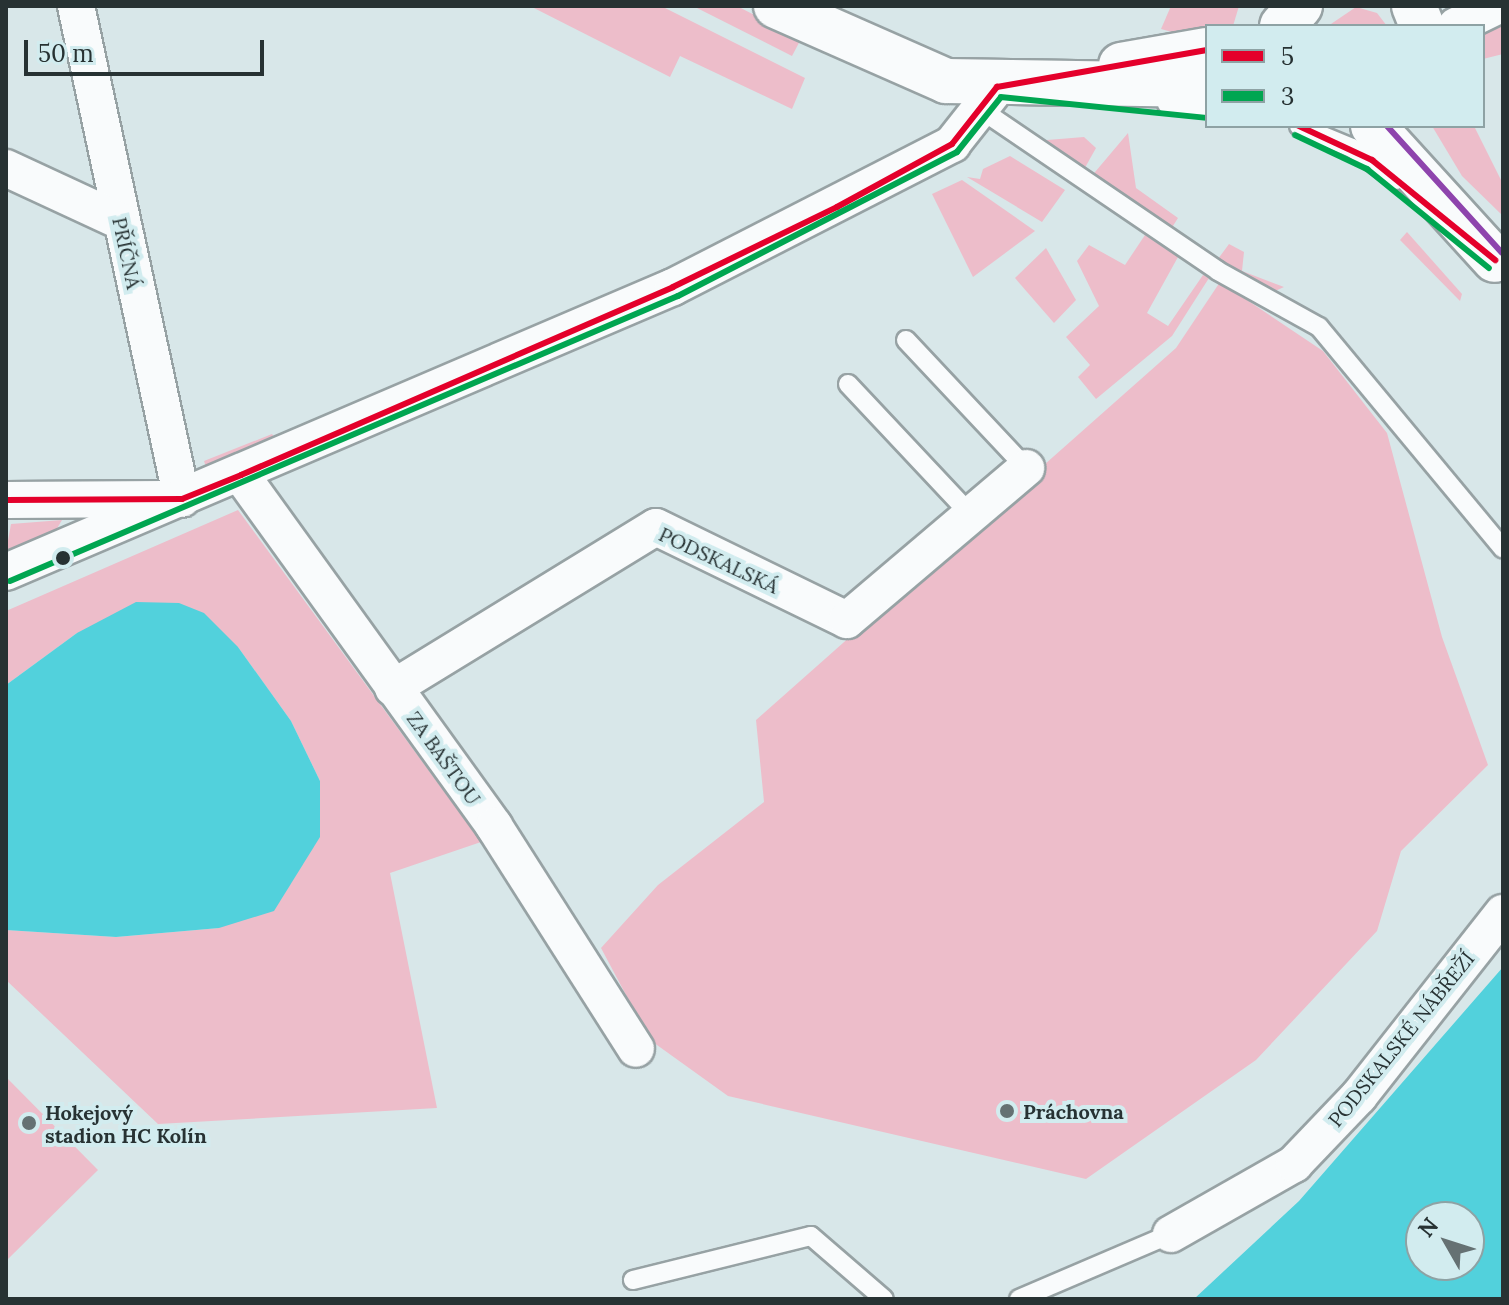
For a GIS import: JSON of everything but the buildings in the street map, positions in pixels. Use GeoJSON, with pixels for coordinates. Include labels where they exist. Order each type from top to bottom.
{"type":"FeatureCollection","features":[{"type":"Feature","properties":{"kind":"street","name":"PŘÍČNÁ"},"geometry":{"type":"LineString","coordinates":[[76,6],[182,499]]}},
{"type":"Feature","properties":{"kind":"street"},"geometry":{"type":"LineString","coordinates":[[776,6],[913,72],[990,99],[1205,85]]}},
{"type":"Feature","properties":{"kind":"street"},"geometry":{"type":"LineString","coordinates":[[1284,24],[1300,6]]}},
{"type":"Feature","properties":{"kind":"street"},"geometry":{"type":"LineString","coordinates":[[1460,24],[1497,6]]}},
{"type":"Feature","properties":{"kind":"street"},"geometry":{"type":"LineString","coordinates":[[6,572],[241,475],[699,275],[952,144],[990,99],[1205,50]]}},
{"type":"Feature","properties":{"kind":"street"},"geometry":{"type":"LineString","coordinates":[[1375,128],[1499,264]]}},
{"type":"Feature","properties":{"kind":"street"},"geometry":{"type":"LineString","coordinates":[[1418,128],[1499,264]]}},
{"type":"Feature","properties":{"kind":"street"},"geometry":{"type":"LineString","coordinates":[[6,168],[120,221]]}},
{"type":"Feature","properties":{"kind":"street","name":"PODSKALSKÁ"},"geometry":{"type":"LineString","coordinates":[[393,688],[656,527],[847,620],[1026,468]]}},
{"type":"Feature","properties":{"kind":"street","name":"ZA BAŠTOU"},"geometry":{"type":"LineString","coordinates":[[241,475],[502,838],[636,1049]]}},
{"type":"Feature","properties":{"kind":"street"},"geometry":{"type":"LineString","coordinates":[[6,500],[182,499]]}},
{"type":"Feature","properties":{"kind":"street","name":"PODSKALSKÉ NÁBŘEŽÍ"},"geometry":{"type":"LineString","coordinates":[[1171,1234],[1294,1164],[1359,1096],[1503,913]]}},
{"type":"Feature","properties":{"kind":"lane"},"geometry":{"type":"LineString","coordinates":[[990,99],[1205,108]]}},
{"type":"Feature","properties":{"kind":"lane"},"geometry":{"type":"LineString","coordinates":[[990,99],[1218,271],[1319,327],[1503,549]]}},
{"type":"Feature","properties":{"kind":"lane"},"geometry":{"type":"LineString","coordinates":[[1303,128],[1372,160],[1499,264]]}},
{"type":"Feature","properties":{"kind":"lane"},"geometry":{"type":"LineString","coordinates":[[906,340],[1026,468]]}},
{"type":"Feature","properties":{"kind":"lane"},"geometry":{"type":"LineString","coordinates":[[848,384],[971,515]]}},
{"type":"Feature","properties":{"kind":"lane"},"geometry":{"type":"LineString","coordinates":[[1019,1299],[1171,1234]]}},
{"type":"Feature","properties":{"kind":"lane"},"geometry":{"type":"LineString","coordinates":[[633,1280],[811,1236],[884,1299]]}},
{"type":"Feature","properties":{"kind":"shaded area"},"geometry":{"type":"Polygon","coordinates":[[[530,6],[661,6],[805,78],[792,109],[680,56],[670,77],[530,6]]]}},
{"type":"Feature","properties":{"kind":"shaded area"},"geometry":{"type":"Polygon","coordinates":[[[693,6],[737,6],[801,39],[792,56],[693,6]]]}},
{"type":"Feature","properties":{"kind":"shaded area"},"geometry":{"type":"Polygon","coordinates":[[[1171,6],[1239,6],[1234,24],[1205,24],[1205,31],[1183,35],[1161,29],[1171,6]]]}},
{"type":"Feature","properties":{"kind":"shaded area"},"geometry":{"type":"Polygon","coordinates":[[[1356,7],[1377,13],[1385,24],[1331,24],[1356,7]]]}},
{"type":"Feature","properties":{"kind":"shaded area"},"geometry":{"type":"Polygon","coordinates":[[[1503,17],[1503,54],[1485,58],[1485,25],[1503,17]]]}},
{"type":"Feature","properties":{"kind":"shaded area"},"geometry":{"type":"Polygon","coordinates":[[[1433,128],[1475,128],[1503,184],[1503,216],[1462,176],[1433,128]]]}},
{"type":"Feature","properties":{"kind":"shaded area"},"geometry":{"type":"Polygon","coordinates":[[[1128,133],[1136,188],[1178,218],[1171,229],[1090,178],[1128,133]]]}},
{"type":"Feature","properties":{"kind":"shaded area"},"geometry":{"type":"Polygon","coordinates":[[[1084,137],[1096,148],[1082,173],[1035,141],[1084,137]]]}},
{"type":"Feature","properties":{"kind":"shaded area"},"geometry":{"type":"Polygon","coordinates":[[[1010,156],[1065,190],[1042,222],[967,177],[980,179],[983,169],[1010,156]]]}},
{"type":"Feature","properties":{"kind":"shaded area"},"geometry":{"type":"Polygon","coordinates":[[[962,180],[1035,231],[973,277],[932,194],[962,180]]]}},
{"type":"Feature","properties":{"kind":"shaded area"},"geometry":{"type":"Polygon","coordinates":[[[1407,232],[1462,294],[1460,301],[1400,240],[1407,232]]]}},
{"type":"Feature","properties":{"kind":"shaded area"},"geometry":{"type":"Polygon","coordinates":[[[1145,235],[1178,257],[1147,313],[1168,326],[1203,275],[1209,278],[1172,336],[1096,399],[1078,377],[1090,365],[1066,337],[1099,306],[1077,261],[1089,245],[1125,265],[1145,235]]]}},
{"type":"Feature","properties":{"kind":"shaded area"},"geometry":{"type":"Polygon","coordinates":[[[1229,244],[1244,252],[1242,271],[1284,287],[1273,292],[1218,259],[1229,244]]]}},
{"type":"Feature","properties":{"kind":"shaded area"},"geometry":{"type":"Polygon","coordinates":[[[1046,248],[1076,300],[1054,323],[1015,278],[1046,248]]]}},
{"type":"Feature","properties":{"kind":"shaded area"},"geometry":{"type":"Polygon","coordinates":[[[1220,282],[1323,351],[1387,433],[1442,637],[1488,765],[1401,851],[1377,931],[1256,1060],[1086,1179],[728,1096],[650,1040],[601,948],[658,885],[764,802],[756,720],[1176,348],[1220,282]]]}},
{"type":"Feature","properties":{"kind":"shaded area"},"geometry":{"type":"Polygon","coordinates":[[[272,434],[276,440],[207,470],[204,461],[272,434]]]}},
{"type":"Feature","properties":{"kind":"shaded area"},"geometry":{"type":"Polygon","coordinates":[[[238,510],[481,842],[390,873],[437,1108],[158,1124],[6,980],[6,930],[116,937],[219,928],[320,781],[291,721],[238,647],[77,633],[6,685],[6,611],[238,510]]]}},
{"type":"Feature","properties":{"kind":"shaded area"},"geometry":{"type":"Polygon","coordinates":[[[62,520],[55,532],[6,552],[11,524],[62,520]]]}},
{"type":"Feature","properties":{"kind":"shaded area","name":"Hokejový stadion HC Kolín"},"geometry":{"type":"Polygon","coordinates":[[[6,1077],[98,1170],[6,1261],[6,1077]]]}},
{"type":"Feature","properties":{"kind":"water"},"geometry":{"type":"Polygon","coordinates":[[[136,602],[179,603],[204,613],[238,647],[291,721],[320,781],[320,837],[274,911],[219,928],[116,937],[6,930],[6,685],[77,633],[136,602]]]}},
{"type":"Feature","properties":{"kind":"water"},"geometry":{"type":"Polygon","coordinates":[[[1503,967],[1503,1299],[1194,1299],[1299,1201],[1503,967]]]}},
{"type":"Feature","properties":{"kind":"transit line","name":"5"},"geometry":{"type":"LineString","coordinates":[[997,87],[1205,50]]}},
{"type":"Feature","properties":{"kind":"transit line","name":"5"},"geometry":{"type":"LineString","coordinates":[[6,500],[182,499],[241,475],[673,287],[837,207],[952,144],[997,87]]}},
{"type":"Feature","properties":{"kind":"transit line","name":"3"},"geometry":{"type":"LineString","coordinates":[[10,581],[678,296],[957,152],[1001,97],[1205,118]]}},
{"type":"Feature","properties":{"kind":"transit line","name":"5"},"geometry":{"type":"LineString","coordinates":[[1303,128],[1372,160],[1495,260]]}},
{"type":"Feature","properties":{"kind":"transit line"},"geometry":{"type":"LineString","coordinates":[[1389,128],[1502,253]]}},
{"type":"Feature","properties":{"kind":"transit line","name":"3"},"geometry":{"type":"LineString","coordinates":[[1295,135],[1367,169],[1489,268]]}},
{"type":"Feature","properties":{"kind":"place","name":"Práchovna"},"geometry":{"type":"Point","coordinates":[1007,1111]}},
{"type":"Feature","properties":{"kind":"place","name":"Hokejový stadion HC Kolín"},"geometry":{"type":"Point","coordinates":[29,1123]}}]}
